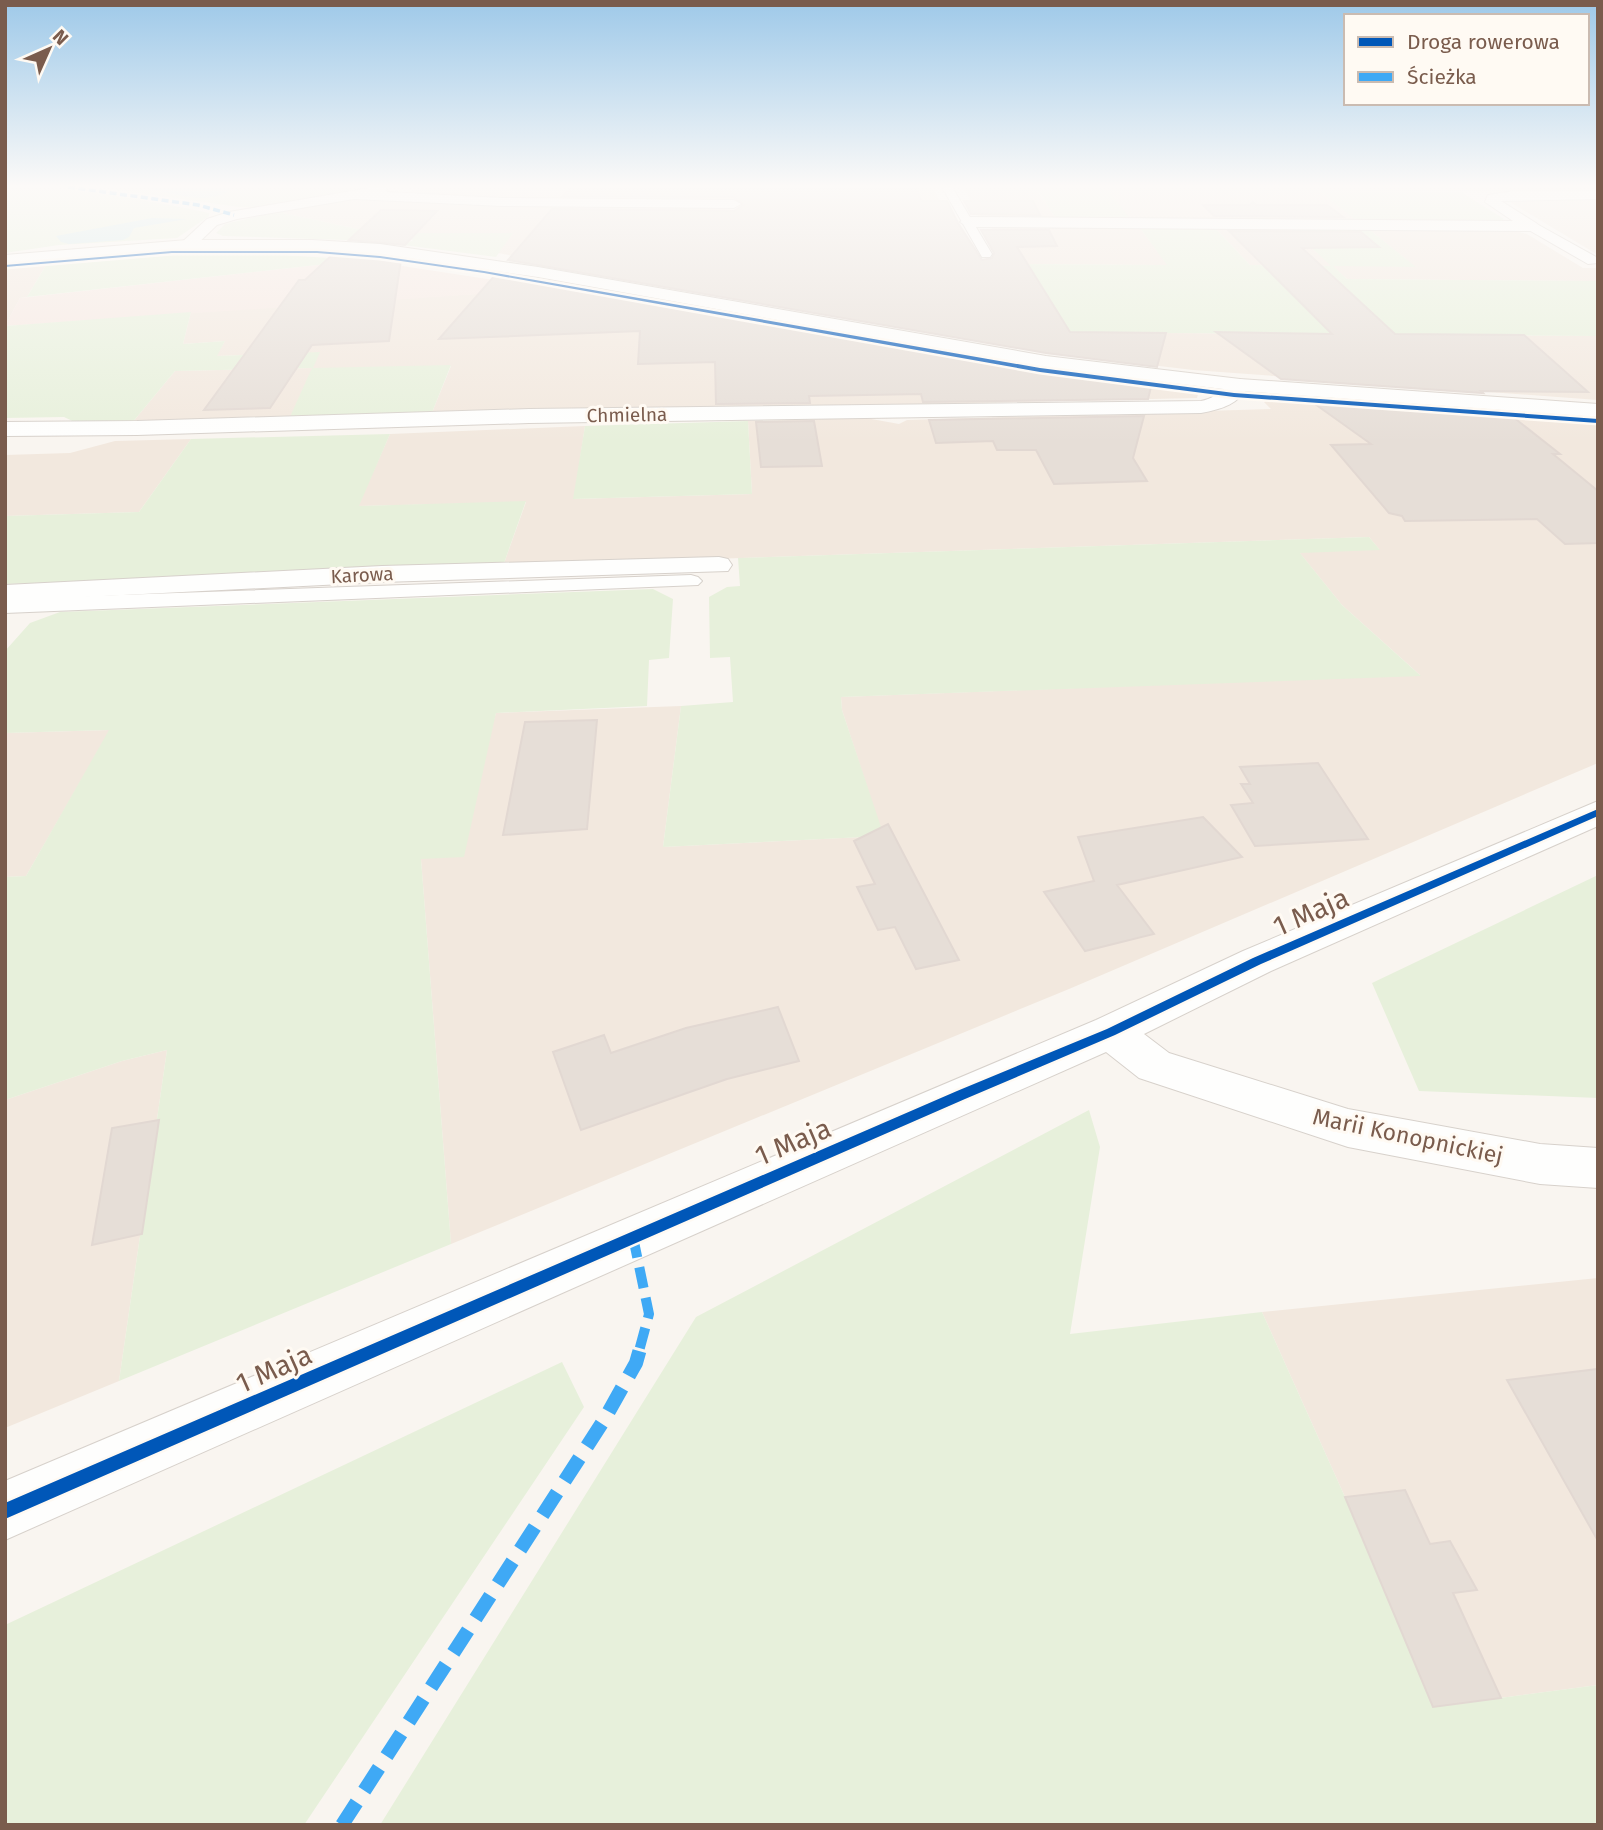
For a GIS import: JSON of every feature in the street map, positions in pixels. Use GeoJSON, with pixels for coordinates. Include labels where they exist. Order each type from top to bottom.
{"type":"FeatureCollection","features":[{"type":"Feature","properties":{"kind":"street"},"geometry":{"type":"LineString","coordinates":[[540,272],[980,352],[1240,385],[1598,411]]}},
{"type":"Feature","properties":{"kind":"street","name":"Chmielna"},"geometry":{"type":"LineString","coordinates":[[5,429],[137,428],[529,416],[1201,407],[1219,404],[1234,395],[1240,385]]}},
{"type":"Feature","properties":{"kind":"street","name":"Karowa"},"geometry":{"type":"LineString","coordinates":[[5,593],[382,574],[719,565]]}},
{"type":"Feature","properties":{"kind":"street","name":"1 Maja"},"geometry":{"type":"LineString","coordinates":[[5,1511],[860,1138],[1111,1032],[1257,961],[1598,812]]}},
{"type":"Feature","properties":{"kind":"street","name":"Marii Konopnickiej"},"geometry":{"type":"LineString","coordinates":[[1111,1032],[1154,1066],[1348,1128],[1540,1164],[1598,1168]]}},
{"type":"Feature","properties":{"kind":"lane"},"geometry":{"type":"LineString","coordinates":[[5,606],[691,581]]}},
{"type":"Feature","properties":{"kind":"shaded area"},"geometry":{"type":"Polygon","coordinates":[[[5,272],[42,272],[27,297],[20,298],[5,326],[5,272]]]}},
{"type":"Feature","properties":{"kind":"shaded area"},"geometry":{"type":"Polygon","coordinates":[[[251,272],[444,272],[553,289],[5,326],[20,298],[251,272]]]}},
{"type":"Feature","properties":{"kind":"shaded area"},"geometry":{"type":"Polygon","coordinates":[[[597,272],[978,272],[1024,332],[1598,336],[1598,400],[1193,370],[1075,356],[597,272]]]}},
{"type":"Feature","properties":{"kind":"shaded area"},"geometry":{"type":"Polygon","coordinates":[[[1339,272],[1598,272],[1598,281],[1347,279],[1339,272]]]}},
{"type":"Feature","properties":{"kind":"shaded area"},"geometry":{"type":"Polygon","coordinates":[[[553,289],[1049,376],[1198,394],[1197,398],[431,415],[451,366],[289,419],[132,423],[175,371],[312,368],[319,353],[216,356],[225,341],[183,344],[191,312],[553,289]]]}},
{"type":"Feature","properties":{"kind":"shaded area"},"geometry":{"type":"Polygon","coordinates":[[[1268,400],[1598,425],[1598,763],[1069,989],[451,1244],[421,859],[492,726],[496,713],[681,706],[663,847],[883,836],[842,710],[841,697],[1420,675],[1342,605],[1299,552],[1379,549],[1369,537],[503,566],[526,502],[358,506],[390,434],[585,426],[574,499],[752,494],[748,421],[866,418],[899,424],[907,420],[1271,409],[1264,402],[1268,400]]]}},
{"type":"Feature","properties":{"kind":"shaded area"},"geometry":{"type":"Polygon","coordinates":[[[191,439],[139,512],[5,516],[5,455],[70,453],[115,441],[191,439]]]}},
{"type":"Feature","properties":{"kind":"shaded area"},"geometry":{"type":"Polygon","coordinates":[[[110,730],[26,876],[5,877],[5,733],[110,730]]]}},
{"type":"Feature","properties":{"kind":"shaded area"},"geometry":{"type":"Polygon","coordinates":[[[167,1050],[119,1381],[5,1428],[5,1100],[122,1061],[167,1050]]]}},
{"type":"Feature","properties":{"kind":"shaded area"},"geometry":{"type":"Polygon","coordinates":[[[1598,1278],[1598,1685],[1433,1707],[1345,1497],[1262,1312],[1598,1278]]]}},
{"type":"Feature","properties":{"kind":"green space"},"geometry":{"type":"Polygon","coordinates":[[[42,272],[250,272],[27,297],[42,272]]]}},
{"type":"Feature","properties":{"kind":"green space"},"geometry":{"type":"Polygon","coordinates":[[[1009,272],[1340,272],[1347,279],[1598,281],[1598,336],[1023,332],[1009,272]]]}},
{"type":"Feature","properties":{"kind":"green space"},"geometry":{"type":"Polygon","coordinates":[[[191,312],[183,344],[225,341],[217,356],[320,352],[313,368],[451,365],[431,415],[289,419],[312,368],[175,371],[132,423],[81,425],[64,417],[5,418],[5,326],[191,312]]]}},
{"type":"Feature","properties":{"kind":"green space"},"geometry":{"type":"Polygon","coordinates":[[[748,421],[752,494],[573,499],[585,426],[748,421]]]}},
{"type":"Feature","properties":{"kind":"green space"},"geometry":{"type":"Polygon","coordinates":[[[390,434],[359,506],[526,501],[503,566],[5,584],[5,516],[139,512],[191,439],[390,434]]]}},
{"type":"Feature","properties":{"kind":"green space"},"geometry":{"type":"Polygon","coordinates":[[[1369,537],[1380,550],[1300,553],[1342,605],[1421,676],[841,697],[842,710],[884,836],[663,847],[681,706],[733,702],[730,657],[710,658],[709,597],[727,587],[740,586],[738,558],[1369,537]]]}},
{"type":"Feature","properties":{"kind":"green space"},"geometry":{"type":"Polygon","coordinates":[[[653,589],[673,599],[669,658],[649,660],[647,706],[496,713],[464,857],[421,859],[451,1244],[119,1381],[167,1050],[122,1061],[5,1100],[5,877],[26,876],[109,730],[5,733],[5,651],[30,623],[60,612],[653,589]]]}},
{"type":"Feature","properties":{"kind":"green space"},"geometry":{"type":"Polygon","coordinates":[[[1598,875],[1598,1098],[1419,1091],[1372,983],[1598,875]]]}},
{"type":"Feature","properties":{"kind":"green space"},"geometry":{"type":"Polygon","coordinates":[[[1089,1110],[1100,1147],[1070,1334],[1262,1312],[1345,1497],[1433,1707],[1598,1685],[1598,1825],[380,1825],[696,1317],[1089,1110]]]}},
{"type":"Feature","properties":{"kind":"green space"},"geometry":{"type":"Polygon","coordinates":[[[562,1362],[584,1407],[304,1825],[5,1825],[5,1625],[562,1362]]]}},
{"type":"Feature","properties":{"kind":"building"},"geometry":{"type":"Polygon","coordinates":[[[313,272],[399,272],[389,341],[312,345],[270,408],[204,410],[299,280],[305,280],[313,272]]]}},
{"type":"Feature","properties":{"kind":"building"},"geometry":{"type":"Polygon","coordinates":[[[580,272],[1033,272],[1070,332],[1166,333],[1157,367],[1046,353],[580,272]]]}},
{"type":"Feature","properties":{"kind":"building"},"geometry":{"type":"Polygon","coordinates":[[[1270,272],[1328,272],[1395,334],[1524,335],[1588,392],[1481,391],[1483,393],[1281,379],[1216,332],[1332,334],[1270,272]]]}},
{"type":"Feature","properties":{"kind":"building"},"geometry":{"type":"Polygon","coordinates":[[[496,274],[1046,371],[1152,383],[1148,399],[923,402],[921,394],[809,396],[810,403],[716,404],[715,362],[638,364],[640,331],[439,339],[496,274]]]}},
{"type":"Feature","properties":{"kind":"building"},"geometry":{"type":"Polygon","coordinates":[[[1308,399],[1508,413],[1560,454],[1553,454],[1598,491],[1598,543],[1565,544],[1537,519],[1405,521],[1402,516],[1389,513],[1331,445],[1371,444],[1308,399]]]}},
{"type":"Feature","properties":{"kind":"building"},"geometry":{"type":"Polygon","coordinates":[[[1144,416],[1133,458],[1147,481],[1054,484],[1036,450],[997,450],[993,441],[936,443],[929,420],[1144,416]]]}},
{"type":"Feature","properties":{"kind":"building"},"geometry":{"type":"Polygon","coordinates":[[[814,421],[822,466],[761,467],[756,422],[814,421]]]}},
{"type":"Feature","properties":{"kind":"building"},"geometry":{"type":"Polygon","coordinates":[[[597,720],[587,829],[503,835],[525,722],[597,720]]]}},
{"type":"Feature","properties":{"kind":"building"},"geometry":{"type":"Polygon","coordinates":[[[1318,763],[1368,839],[1255,846],[1231,805],[1253,803],[1241,784],[1250,784],[1240,767],[1318,763]]]}},
{"type":"Feature","properties":{"kind":"building"},"geometry":{"type":"Polygon","coordinates":[[[1203,817],[1242,857],[1117,885],[1154,934],[1085,951],[1044,892],[1094,881],[1078,837],[1203,817]]]}},
{"type":"Feature","properties":{"kind":"building"},"geometry":{"type":"Polygon","coordinates":[[[888,824],[959,960],[916,969],[895,927],[878,930],[857,887],[875,884],[854,841],[888,824]]]}},
{"type":"Feature","properties":{"kind":"building"},"geometry":{"type":"Polygon","coordinates":[[[778,1007],[799,1061],[727,1079],[581,1130],[553,1052],[604,1035],[611,1053],[686,1028],[778,1007]]]}},
{"type":"Feature","properties":{"kind":"building"},"geometry":{"type":"Polygon","coordinates":[[[159,1120],[142,1234],[92,1245],[112,1128],[159,1120]]]}},
{"type":"Feature","properties":{"kind":"building"},"geometry":{"type":"Polygon","coordinates":[[[1598,1369],[1598,1541],[1507,1380],[1598,1369]]]}},
{"type":"Feature","properties":{"kind":"building"},"geometry":{"type":"Polygon","coordinates":[[[1405,1490],[1430,1544],[1450,1541],[1477,1590],[1453,1593],[1501,1698],[1433,1707],[1345,1497],[1405,1490]]]}},
{"type":"Feature","properties":{"kind":"marked path"},"geometry":{"type":"LineString","coordinates":[[342,1825],[604,1420],[636,1363],[649,1314],[633,1237]]}},
{"type":"Feature","properties":{"kind":"cycle path"},"geometry":{"type":"LineString","coordinates":[[486,272],[1040,370],[1234,395],[1598,421]]}},
{"type":"Feature","properties":{"kind":"cycle path"},"geometry":{"type":"LineString","coordinates":[[5,1511],[1111,1032],[1257,961],[1598,812]]}}]}
